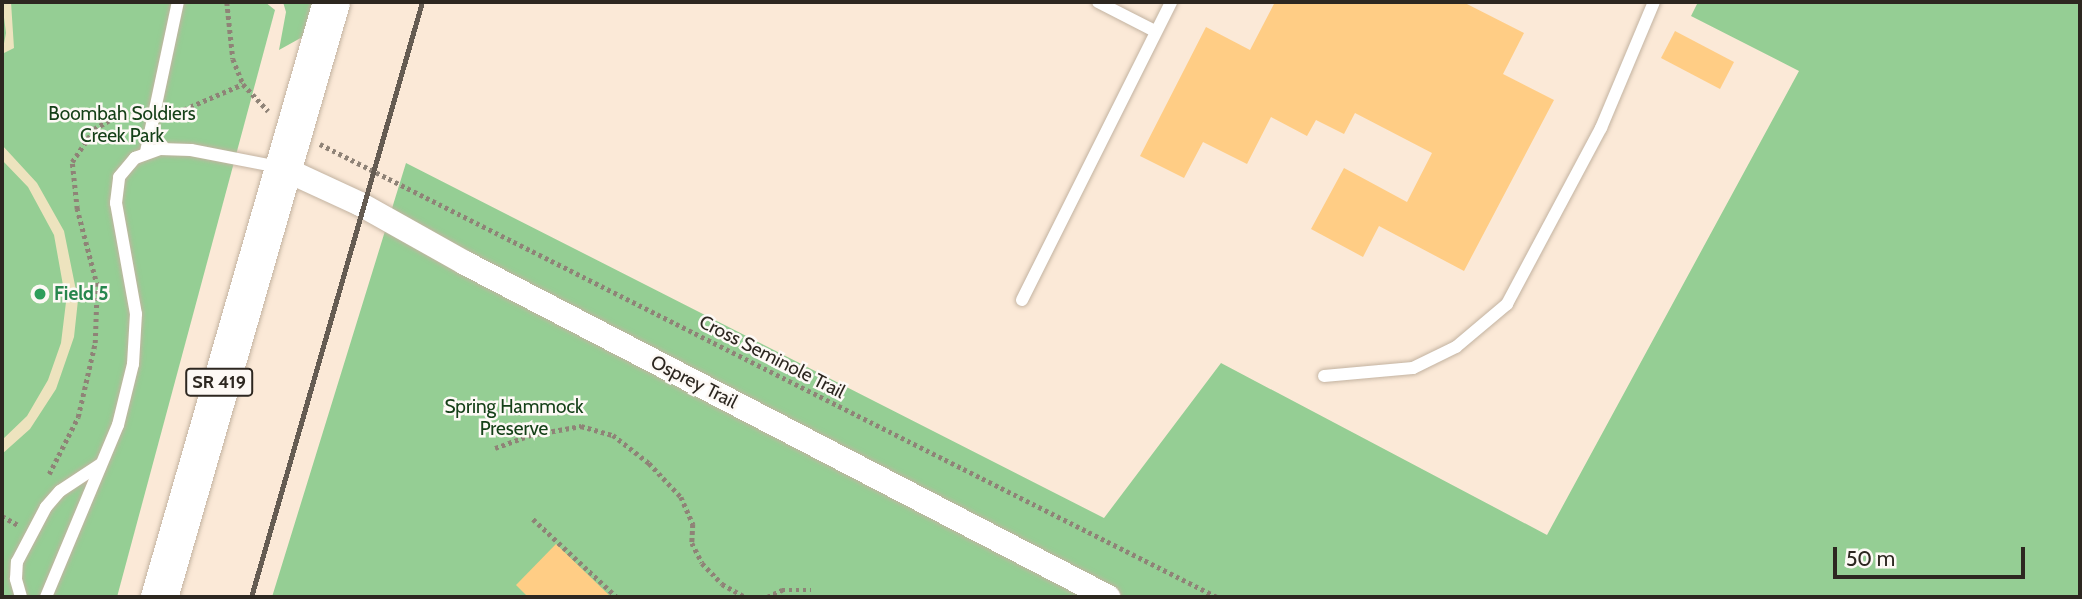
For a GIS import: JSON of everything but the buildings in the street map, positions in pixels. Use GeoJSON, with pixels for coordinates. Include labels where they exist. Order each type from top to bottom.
{"type":"FeatureCollection","features":[{"type":"Feature","properties":{"kind":"main road","name":"SR 419"},"geometry":{"type":"LineString","coordinates":[[159,597],[279,167],[331,2]]}},
{"type":"Feature","properties":{"kind":"street","name":"Osprey Trail"},"geometry":{"type":"LineString","coordinates":[[279,167],[360,204],[465,263],[1108,597]]}},
{"type":"Feature","properties":{"kind":"lane"},"geometry":{"type":"LineString","coordinates":[[146,152],[178,2]]}},
{"type":"Feature","properties":{"kind":"lane"},"geometry":{"type":"LineString","coordinates":[[1098,2],[1155,31]]}},
{"type":"Feature","properties":{"kind":"lane"},"geometry":{"type":"LineString","coordinates":[[1022,300],[1171,2]]}},
{"type":"Feature","properties":{"kind":"lane"},"geometry":{"type":"LineString","coordinates":[[1324,376],[1413,368],[1456,347],[1507,304],[1601,128],[1654,2]]}},
{"type":"Feature","properties":{"kind":"lane"},"geometry":{"type":"LineString","coordinates":[[46,597],[122,410],[136,331],[135,291],[115,188],[126,167],[146,152],[191,150],[279,167]]}},
{"type":"Feature","properties":{"kind":"lane"},"geometry":{"type":"LineString","coordinates":[[21,597],[16,579],[17,562],[46,507],[60,491],[101,464]]}},
{"type":"Feature","properties":{"kind":"path"},"geometry":{"type":"LineString","coordinates":[[227,2],[233,59],[243,84],[265,109]]}},
{"type":"Feature","properties":{"kind":"path"},"geometry":{"type":"LineString","coordinates":[[170,115],[243,84]]}},
{"type":"Feature","properties":{"kind":"path"},"geometry":{"type":"LineString","coordinates":[[42,481],[57,465],[74,428],[95,343],[97,286],[77,209],[72,162],[94,129],[117,117],[131,116]]}},
{"type":"Feature","properties":{"kind":"path","name":"Cross Seminole Trail"},"geometry":{"type":"LineString","coordinates":[[314,141],[1217,597]]}},
{"type":"Feature","properties":{"kind":"path"},"geometry":{"type":"LineString","coordinates":[[495,448],[531,435],[581,426],[613,435],[649,463],[681,497],[693,524],[692,543],[702,563],[723,584],[745,597]]}},
{"type":"Feature","properties":{"kind":"path"},"geometry":{"type":"LineString","coordinates":[[13,536],[24,514]]}},
{"type":"Feature","properties":{"kind":"path"},"geometry":{"type":"LineString","coordinates":[[2,516],[18,525]]}},
{"type":"Feature","properties":{"kind":"path"},"geometry":{"type":"LineString","coordinates":[[533,519],[617,597]]}},
{"type":"Feature","properties":{"kind":"path"},"geometry":{"type":"LineString","coordinates":[[766,597],[782,590],[811,590]]}},
{"type":"Feature","properties":{"kind":"green space","name":"Boombah Soldiers Creek Park"},"geometry":{"type":"Polygon","coordinates":[[[2,2],[265,2],[275,10],[117,597],[2,597],[2,2]]]}},
{"type":"Feature","properties":{"kind":"green space"},"geometry":{"type":"Polygon","coordinates":[[[283,2],[316,2],[306,35],[279,50],[286,12],[283,2]]]}},
{"type":"Feature","properties":{"kind":"green space","name":"Spring Hammock Preserve"},"geometry":{"type":"Polygon","coordinates":[[[1698,2],[2080,2],[2080,597],[272,597],[406,163],[1104,518],[1221,363],[1547,535],[1799,71],[1691,16],[1698,2]]]}},
{"type":"Feature","properties":{"kind":"sand"},"geometry":{"type":"Polygon","coordinates":[[[2,2],[11,2],[14,48],[2,54],[6,33],[2,2]]]}},
{"type":"Feature","properties":{"kind":"sand"},"geometry":{"type":"Polygon","coordinates":[[[2,145],[37,183],[64,231],[78,300],[74,337],[56,389],[30,429],[2,454],[2,440],[27,416],[48,380],[61,343],[66,302],[54,235],[28,187],[2,160],[2,145]]]}},
{"type":"Feature","properties":{"kind":"railway"},"geometry":{"type":"LineString","coordinates":[[251,597],[422,2]]}},
{"type":"Feature","properties":{"kind":"place","name":"Field 5"},"geometry":{"type":"Point","coordinates":[40,294]}}]}
